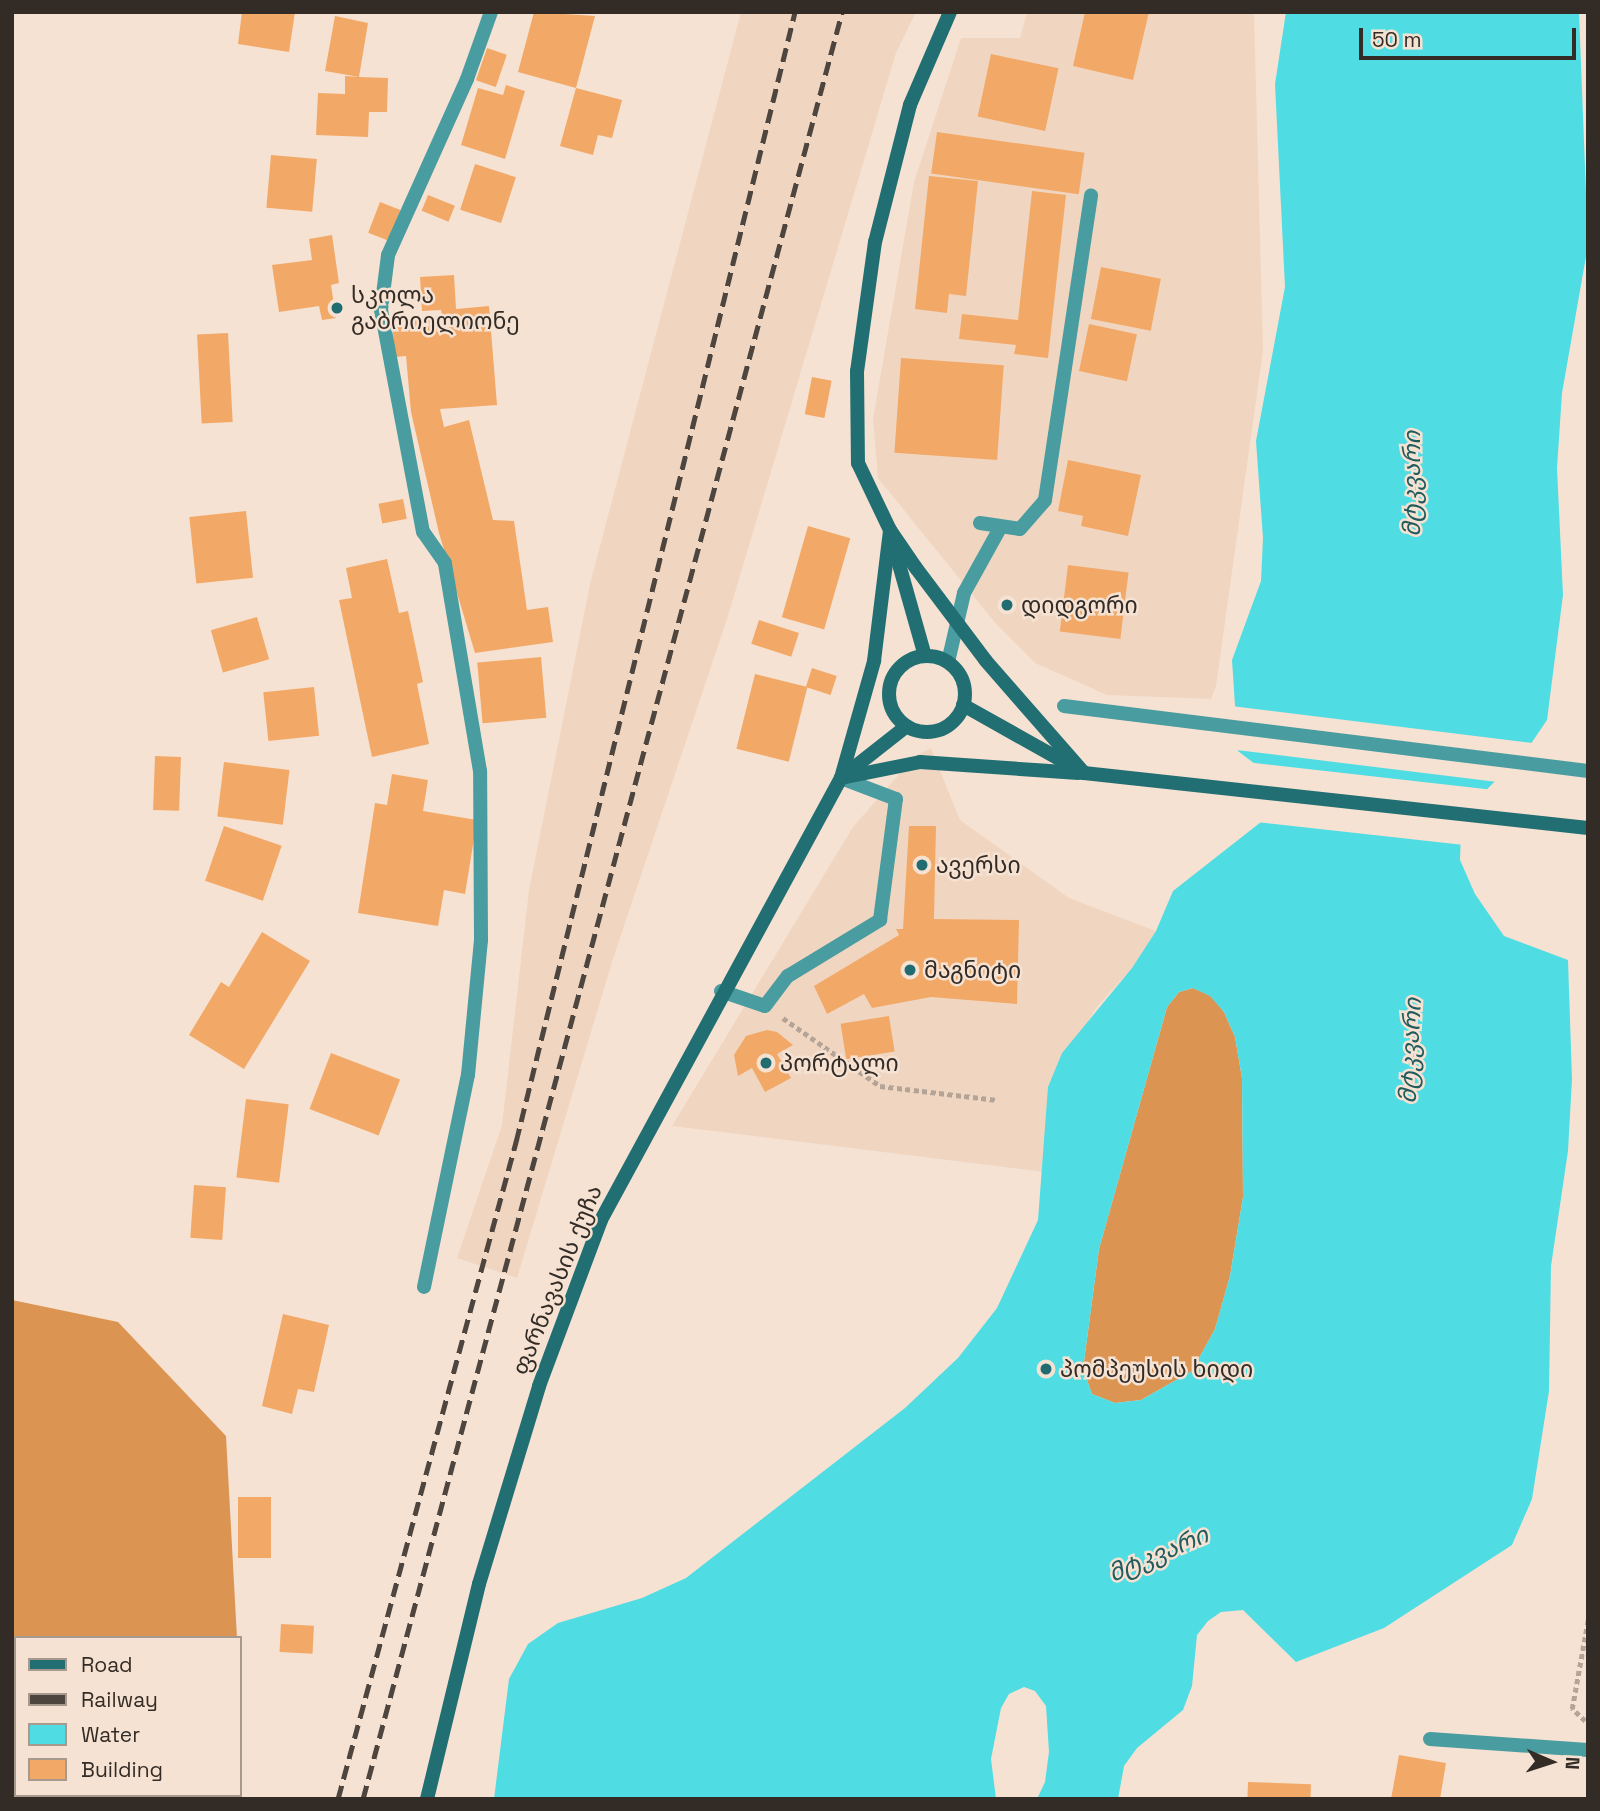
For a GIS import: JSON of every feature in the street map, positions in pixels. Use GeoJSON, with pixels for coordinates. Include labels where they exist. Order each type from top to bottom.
{"type":"FeatureCollection","features":[{"type":"Feature","properties":{"kind":"main road"},"geometry":{"type":"LineString","coordinates":[[950,12],[910,106],[875,242],[857,371],[858,463],[890,530],[955,622],[1084,773]]}},
{"type":"Feature","properties":{"kind":"main road"},"geometry":{"type":"LineString","coordinates":[[890,530],[925,656]]}},
{"type":"Feature","properties":{"kind":"main road"},"geometry":{"type":"LineString","coordinates":[[841,778],[874,661],[890,530]]}},
{"type":"Feature","properties":{"kind":"main road"},"geometry":{"type":"LineString","coordinates":[[925,656],[948,662],[963,681],[963,705],[939,730],[907,726],[892,708],[891,684],[903,664],[925,656]]}},
{"type":"Feature","properties":{"kind":"main road"},"geometry":{"type":"LineString","coordinates":[[963,705],[1084,773]]}},
{"type":"Feature","properties":{"kind":"main road"},"geometry":{"type":"LineString","coordinates":[[841,778],[907,726]]}},
{"type":"Feature","properties":{"kind":"main road"},"geometry":{"type":"LineString","coordinates":[[841,778],[920,762],[1084,773],[1588,828]]}},
{"type":"Feature","properties":{"kind":"main road","name":"ფარნავასის ქუჩა"},"geometry":{"type":"LineString","coordinates":[[427,1799],[479,1584],[539,1386],[601,1220],[721,991],[841,778]]}},
{"type":"Feature","properties":{"kind":"street"},"geometry":{"type":"LineString","coordinates":[[424,1287],[468,1075],[481,940],[480,771],[445,563],[423,532],[381,310],[388,255],[467,79],[491,12]]}},
{"type":"Feature","properties":{"kind":"street"},"geometry":{"type":"LineString","coordinates":[[980,523],[1020,529],[1045,500],[1091,195]]}},
{"type":"Feature","properties":{"kind":"street"},"geometry":{"type":"LineString","coordinates":[[948,662],[955,622],[964,593],[1000,528]]}},
{"type":"Feature","properties":{"kind":"street"},"geometry":{"type":"LineString","coordinates":[[1064,706],[1588,771]]}},
{"type":"Feature","properties":{"kind":"street"},"geometry":{"type":"LineString","coordinates":[[721,991],[765,1006],[788,976],[880,920],[896,799],[841,778]]}},
{"type":"Feature","properties":{"kind":"street"},"geometry":{"type":"LineString","coordinates":[[1430,1739],[1588,1750]]}},
{"type":"Feature","properties":{"kind":"path"},"geometry":{"type":"LineString","coordinates":[[765,1006],[880,1086],[997,1100]]}},
{"type":"Feature","properties":{"kind":"path"},"geometry":{"type":"LineString","coordinates":[[1585,1721],[1572,1710],[1588,1620]]}},
{"type":"Feature","properties":{"kind":"shaded area"},"geometry":{"type":"Polygon","coordinates":[[[741,12],[916,12],[896,53],[728,616],[613,959],[517,1278],[457,1258],[502,1125],[529,890],[590,584],[741,12]]]}},
{"type":"Feature","properties":{"kind":"shaded area"},"geometry":{"type":"Polygon","coordinates":[[[1027,12],[1254,12],[1263,351],[1216,686],[1211,699],[1107,695],[1035,663],[997,625],[878,478],[873,419],[914,182],[961,38],[1020,38],[1027,12]]]}},
{"type":"Feature","properties":{"kind":"shaded area"},"geometry":{"type":"Polygon","coordinates":[[[931,748],[960,820],[1069,898],[1156,931],[1132,968],[1096,1008],[1048,1087],[1045,1172],[672,1126],[853,827],[915,756],[931,748]]]}},
{"type":"Feature","properties":{"kind":"shaded area"},"geometry":{"type":"Polygon","coordinates":[[[1193,988],[1211,996],[1224,1012],[1235,1037],[1242,1078],[1243,1197],[1230,1276],[1215,1329],[1192,1371],[1141,1400],[1115,1403],[1092,1394],[1083,1369],[1099,1249],[1167,1007],[1179,992],[1193,988]]]}},
{"type":"Feature","properties":{"kind":"shaded area"},"geometry":{"type":"Polygon","coordinates":[[[12,1300],[118,1322],[226,1436],[237,1636],[14,1636],[14,1797],[218,1797],[12,1799],[12,1300]]]}},
{"type":"Feature","properties":{"kind":"water","name":"მტკვარი"},"geometry":{"type":"Polygon","coordinates":[[[1286,12],[1579,12],[1588,245],[1562,393],[1557,468],[1563,595],[1547,720],[1526,751],[1478,798],[1461,832],[1460,860],[1475,894],[1504,936],[1568,960],[1572,1079],[1568,1151],[1551,1266],[1549,1391],[1532,1499],[1512,1545],[1384,1628],[1296,1662],[1243,1610],[1221,1612],[1208,1621],[1197,1635],[1192,1686],[1183,1710],[1137,1748],[1124,1766],[1118,1799],[1037,1799],[1045,1782],[1049,1752],[1046,1706],[1035,1691],[1024,1687],[1009,1694],[1001,1708],[991,1759],[996,1799],[494,1799],[509,1679],[528,1644],[558,1623],[642,1598],[686,1578],[905,1408],[958,1358],[997,1308],[1038,1220],[1048,1087],[1062,1053],[1132,968],[1156,931],[1173,891],[1261,822],[1264,771],[1238,751],[1232,660],[1261,581],[1263,538],[1256,441],[1285,287],[1275,84],[1286,12]],[[1193,988],[1179,992],[1167,1007],[1099,1249],[1083,1369],[1092,1394],[1115,1403],[1141,1400],[1192,1371],[1215,1329],[1230,1276],[1243,1197],[1242,1078],[1235,1037],[1224,1012],[1210,996],[1193,988]]]}},
{"type":"Feature","properties":{"kind":"pier"},"geometry":{"type":"Polygon","coordinates":[[[1231,706],[1537,744],[1531,786],[1226,749],[1231,706]]]}},
{"type":"Feature","properties":{"kind":"pier"},"geometry":{"type":"Polygon","coordinates":[[[1246,762],[1494,790],[1481,800],[1465,832],[1464,845],[1256,822],[1261,773],[1246,762]]]}},
{"type":"Feature","properties":{"kind":"building"},"geometry":{"type":"Polygon","coordinates":[[[242,12],[295,12],[289,52],[238,44],[242,12]]]}},
{"type":"Feature","properties":{"kind":"building"},"geometry":{"type":"Polygon","coordinates":[[[534,12],[595,16],[576,88],[518,72],[534,12]]]}},
{"type":"Feature","properties":{"kind":"building"},"geometry":{"type":"Polygon","coordinates":[[[1085,12],[1149,12],[1133,80],[1073,66],[1085,12]]]}},
{"type":"Feature","properties":{"kind":"building"},"geometry":{"type":"Polygon","coordinates":[[[335,16],[368,23],[359,77],[325,71],[335,16]]]}},
{"type":"Feature","properties":{"kind":"building"},"geometry":{"type":"Polygon","coordinates":[[[487,48],[507,55],[496,87],[476,80],[487,48]]]}},
{"type":"Feature","properties":{"kind":"building"},"geometry":{"type":"Polygon","coordinates":[[[991,54],[1058,68],[1045,131],[978,117],[991,54]]]}},
{"type":"Feature","properties":{"kind":"building"},"geometry":{"type":"Polygon","coordinates":[[[345,76],[388,78],[387,112],[369,112],[368,137],[316,135],[318,93],[345,94],[345,76]]]}},
{"type":"Feature","properties":{"kind":"building"},"geometry":{"type":"Polygon","coordinates":[[[506,85],[525,91],[505,159],[461,145],[478,88],[503,95],[506,85]]]}},
{"type":"Feature","properties":{"kind":"building"},"geometry":{"type":"Polygon","coordinates":[[[576,88],[622,100],[612,138],[598,135],[593,155],[560,146],[576,88]]]}},
{"type":"Feature","properties":{"kind":"building"},"geometry":{"type":"Polygon","coordinates":[[[937,132],[1085,153],[1079,194],[931,174],[937,132]]]}},
{"type":"Feature","properties":{"kind":"building"},"geometry":{"type":"Polygon","coordinates":[[[271,155],[317,159],[312,212],[266,208],[271,155]]]}},
{"type":"Feature","properties":{"kind":"building"},"geometry":{"type":"Polygon","coordinates":[[[475,164],[516,177],[501,223],[460,210],[475,164]]]}},
{"type":"Feature","properties":{"kind":"building"},"geometry":{"type":"Polygon","coordinates":[[[929,176],[978,181],[966,296],[949,294],[947,313],[915,309],[929,176]]]}},
{"type":"Feature","properties":{"kind":"building"},"geometry":{"type":"Polygon","coordinates":[[[1032,191],[1066,195],[1048,358],[1014,354],[1016,345],[959,339],[962,314],[1018,320],[1032,191]]]}},
{"type":"Feature","properties":{"kind":"building"},"geometry":{"type":"Polygon","coordinates":[[[428,195],[455,206],[449,222],[422,211],[428,195]]]}},
{"type":"Feature","properties":{"kind":"building"},"geometry":{"type":"Polygon","coordinates":[[[380,202],[401,210],[389,241],[368,233],[380,202]]]}},
{"type":"Feature","properties":{"kind":"building"},"geometry":{"type":"Polygon","coordinates":[[[332,235],[339,283],[331,285],[336,318],[322,320],[319,306],[279,312],[272,265],[312,260],[309,239],[332,235]]]}},
{"type":"Feature","properties":{"kind":"building"},"geometry":{"type":"Polygon","coordinates":[[[1101,267],[1161,279],[1151,331],[1091,319],[1101,267]]]}},
{"type":"Feature","properties":{"kind":"building"},"geometry":{"type":"Polygon","coordinates":[[[454,275],[456,309],[489,306],[497,405],[440,409],[444,427],[469,420],[493,520],[514,521],[527,610],[548,607],[553,642],[475,653],[439,533],[411,412],[406,356],[395,357],[392,320],[442,316],[441,310],[422,311],[420,277],[454,275]]]}},
{"type":"Feature","properties":{"kind":"building"},"geometry":{"type":"Polygon","coordinates":[[[1089,324],[1137,334],[1127,381],[1079,371],[1089,324]]]}},
{"type":"Feature","properties":{"kind":"building"},"geometry":{"type":"Polygon","coordinates":[[[228,333],[233,422],[202,424],[197,335],[228,333]]]}},
{"type":"Feature","properties":{"kind":"building"},"geometry":{"type":"Polygon","coordinates":[[[901,358],[1004,365],[997,460],[894,453],[901,358]]]}},
{"type":"Feature","properties":{"kind":"building"},"geometry":{"type":"Polygon","coordinates":[[[812,377],[832,381],[824,418],[805,414],[812,377]]]}},
{"type":"Feature","properties":{"kind":"building"},"geometry":{"type":"Polygon","coordinates":[[[1068,460],[1141,475],[1128,536],[1081,526],[1083,516],[1058,511],[1068,460]]]}},
{"type":"Feature","properties":{"kind":"building"},"geometry":{"type":"Polygon","coordinates":[[[403,499],[407,519],[382,523],[378,504],[403,499]]]}},
{"type":"Feature","properties":{"kind":"building"},"geometry":{"type":"Polygon","coordinates":[[[246,511],[253,578],[196,584],[189,517],[246,511]]]}},
{"type":"Feature","properties":{"kind":"building"},"geometry":{"type":"Polygon","coordinates":[[[808,526],[850,538],[824,629],[782,617],[808,526]]]}},
{"type":"Feature","properties":{"kind":"building"},"geometry":{"type":"Polygon","coordinates":[[[387,559],[399,613],[408,611],[423,682],[417,684],[429,744],[372,757],[339,600],[352,598],[346,568],[387,559]]]}},
{"type":"Feature","properties":{"kind":"building"},"geometry":{"type":"Polygon","coordinates":[[[1068,565],[1129,572],[1120,639],[1060,632],[1068,565]]]}},
{"type":"Feature","properties":{"kind":"building"},"geometry":{"type":"Polygon","coordinates":[[[257,617],[269,659],[223,673],[211,630],[257,617]]]}},
{"type":"Feature","properties":{"kind":"building"},"geometry":{"type":"Polygon","coordinates":[[[759,620],[799,633],[791,657],[751,644],[759,620]]]}},
{"type":"Feature","properties":{"kind":"building"},"geometry":{"type":"Polygon","coordinates":[[[541,657],[546,718],[483,723],[477,663],[541,657]]]}},
{"type":"Feature","properties":{"kind":"building"},"geometry":{"type":"Polygon","coordinates":[[[812,668],[837,676],[831,695],[806,687],[812,668]]]}},
{"type":"Feature","properties":{"kind":"building"},"geometry":{"type":"Polygon","coordinates":[[[755,674],[807,687],[789,762],[736,749],[755,674]]]}},
{"type":"Feature","properties":{"kind":"building"},"geometry":{"type":"Polygon","coordinates":[[[314,687],[319,736],[268,741],[263,692],[314,687]]]}},
{"type":"Feature","properties":{"kind":"building"},"geometry":{"type":"Polygon","coordinates":[[[155,756],[181,757],[179,811],[153,810],[155,756]]]}},
{"type":"Feature","properties":{"kind":"building"},"geometry":{"type":"Polygon","coordinates":[[[224,762],[290,770],[283,825],[217,817],[224,762]]]}},
{"type":"Feature","properties":{"kind":"building"},"geometry":{"type":"Polygon","coordinates":[[[392,774],[428,780],[423,811],[477,820],[465,894],[444,890],[438,926],[358,913],[375,803],[387,805],[392,774]]]}},
{"type":"Feature","properties":{"kind":"building"},"geometry":{"type":"Polygon","coordinates":[[[224,826],[282,846],[263,901],[205,881],[224,826]]]}},
{"type":"Feature","properties":{"kind":"building"},"geometry":{"type":"Polygon","coordinates":[[[909,826],[936,826],[934,919],[1019,920],[1017,1004],[931,997],[872,1008],[864,994],[827,1014],[814,986],[899,935],[896,929],[903,929],[909,826]]]}},
{"type":"Feature","properties":{"kind":"building"},"geometry":{"type":"Polygon","coordinates":[[[262,932],[310,961],[244,1069],[189,1035],[221,982],[229,987],[262,932]]]}},
{"type":"Feature","properties":{"kind":"building"},"geometry":{"type":"Polygon","coordinates":[[[889,1016],[895,1052],[846,1059],[841,1024],[889,1016]]]}},
{"type":"Feature","properties":{"kind":"building"},"geometry":{"type":"Polygon","coordinates":[[[767,1030],[777,1032],[793,1045],[777,1054],[791,1078],[765,1092],[752,1068],[738,1076],[734,1055],[746,1036],[767,1030]]]}},
{"type":"Feature","properties":{"kind":"building"},"geometry":{"type":"Polygon","coordinates":[[[331,1053],[400,1080],[379,1136],[309,1109],[331,1053]]]}},
{"type":"Feature","properties":{"kind":"building"},"geometry":{"type":"Polygon","coordinates":[[[246,1099],[289,1104],[279,1183],[236,1177],[246,1099]]]}},
{"type":"Feature","properties":{"kind":"building"},"geometry":{"type":"Polygon","coordinates":[[[194,1185],[226,1187],[222,1240],[190,1238],[194,1185]]]}},
{"type":"Feature","properties":{"kind":"building"},"geometry":{"type":"Polygon","coordinates":[[[283,1314],[329,1325],[314,1392],[298,1389],[292,1414],[262,1406],[283,1314]]]}},
{"type":"Feature","properties":{"kind":"building"},"geometry":{"type":"Polygon","coordinates":[[[238,1497],[271,1497],[271,1558],[238,1558],[238,1497]]]}},
{"type":"Feature","properties":{"kind":"building"},"geometry":{"type":"Polygon","coordinates":[[[281,1624],[314,1626],[312,1654],[280,1652],[281,1624]]]}},
{"type":"Feature","properties":{"kind":"building"},"geometry":{"type":"Polygon","coordinates":[[[1399,1755],[1446,1763],[1440,1799],[1391,1799],[1399,1755]]]}},
{"type":"Feature","properties":{"kind":"building"},"geometry":{"type":"Polygon","coordinates":[[[1248,1782],[1311,1784],[1310,1799],[1247,1799],[1248,1782]]]}},
{"type":"Feature","properties":{"kind":"railway"},"geometry":{"type":"LineString","coordinates":[[338,1799],[516,1142],[795,12]]}},
{"type":"Feature","properties":{"kind":"railway"},"geometry":{"type":"LineString","coordinates":[[363,1799],[842,12]]}},
{"type":"Feature","properties":{"kind":"place","name":"სკოლა გაბრიელიონე"},"geometry":{"type":"Point","coordinates":[337,308]}},
{"type":"Feature","properties":{"kind":"place","name":"დიდგორი"},"geometry":{"type":"Point","coordinates":[1007,605]}},
{"type":"Feature","properties":{"kind":"place","name":"ავერსი"},"geometry":{"type":"Point","coordinates":[922,865]}},
{"type":"Feature","properties":{"kind":"place","name":"მაგნიტი"},"geometry":{"type":"Point","coordinates":[910,970]}},
{"type":"Feature","properties":{"kind":"place","name":"პორტალი"},"geometry":{"type":"Point","coordinates":[766,1063]}},
{"type":"Feature","properties":{"kind":"place","name":"პომპეუსის ხიდი"},"geometry":{"type":"Point","coordinates":[1046,1369]}}]}
